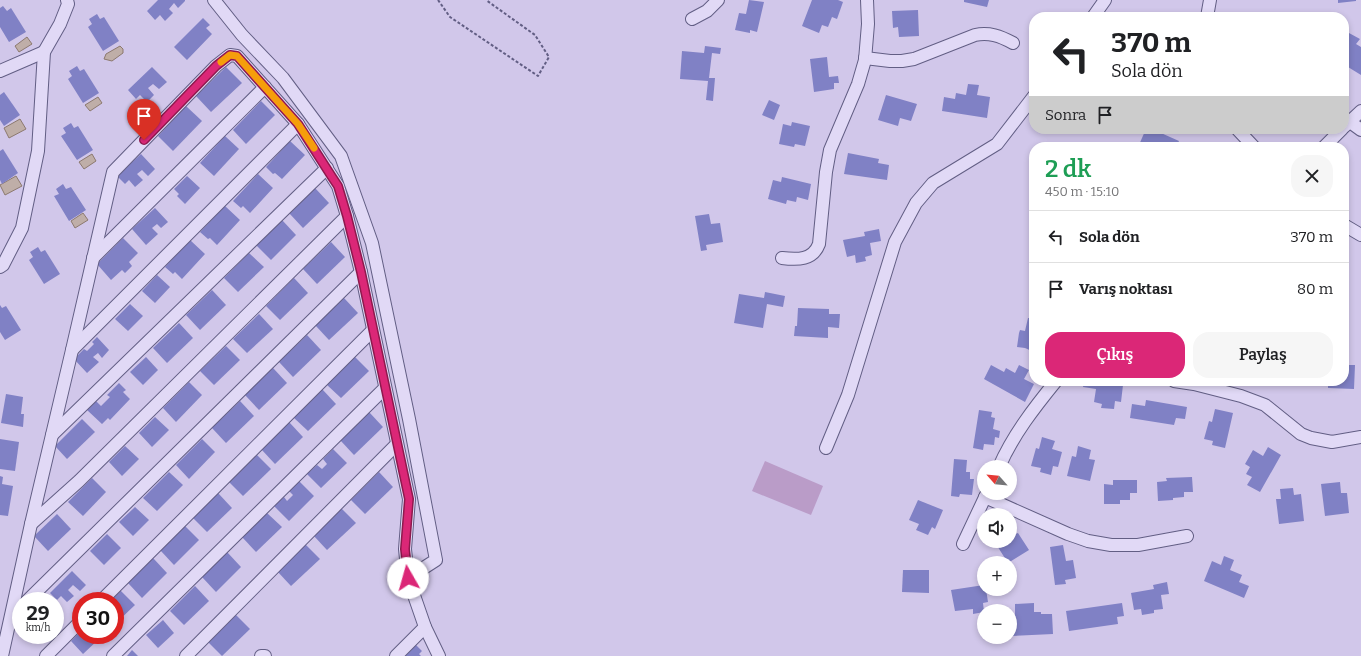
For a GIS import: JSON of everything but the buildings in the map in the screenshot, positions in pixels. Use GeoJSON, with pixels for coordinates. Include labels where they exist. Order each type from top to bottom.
{"type":"FeatureCollection","features":[{"type":"Feature","properties":{"kind":"street"},"geometry":{"type":"LineString","coordinates":[[0,267],[3,265],[22,228],[38,151],[44,52],[60,24],[68,4],[67,0]]}},
{"type":"Feature","properties":{"kind":"street"},"geometry":{"type":"LineString","coordinates":[[214,0],[242,35],[283,78],[341,156],[372,243],[409,419],[436,560],[408,578]]}},
{"type":"Feature","properties":{"kind":"street"},"geometry":{"type":"LineString","coordinates":[[692,19],[707,11],[718,0]]}},
{"type":"Feature","properties":{"kind":"street"},"geometry":{"type":"LineString","coordinates":[[782,258],[793,260],[805,258],[812,255],[817,250],[819,244],[826,172],[830,150],[858,84],[865,58],[868,24],[867,0]]}},
{"type":"Feature","properties":{"kind":"street"},"geometry":{"type":"LineString","coordinates":[[1097,12],[1105,0]]}},
{"type":"Feature","properties":{"kind":"street"},"geometry":{"type":"LineString","coordinates":[[1208,12],[1210,0]]}},
{"type":"Feature","properties":{"kind":"street"},"geometry":{"type":"LineString","coordinates":[[865,58],[890,61],[914,59],[983,33],[1000,37],[1013,43]]}},
{"type":"Feature","properties":{"kind":"street"},"geometry":{"type":"LineString","coordinates":[[0,71],[44,52]]}},
{"type":"Feature","properties":{"kind":"street"},"geometry":{"type":"LineString","coordinates":[[2,656],[30,524],[113,172],[216,66],[230,55],[237,56],[298,124],[338,186],[361,272],[372,330],[409,499],[405,549],[408,578],[425,627],[439,656]]}},
{"type":"Feature","properties":{"kind":"street"},"geometry":{"type":"LineString","coordinates":[[93,258],[265,87]]}},
{"type":"Feature","properties":{"kind":"street"},"geometry":{"type":"LineString","coordinates":[[826,448],[848,395],[895,242],[916,203],[933,183],[997,144],[1029,102]]}},
{"type":"Feature","properties":{"kind":"street"},"geometry":{"type":"LineString","coordinates":[[1349,122],[1361,111]]}},
{"type":"Feature","properties":{"kind":"street"},"geometry":{"type":"LineString","coordinates":[[72,350],[298,124]]}},
{"type":"Feature","properties":{"kind":"street"},"geometry":{"type":"LineString","coordinates":[[1349,127],[1361,130]]}},
{"type":"Feature","properties":{"kind":"street"},"geometry":{"type":"LineString","coordinates":[[1243,134],[1250,142]]}},
{"type":"Feature","properties":{"kind":"street"},"geometry":{"type":"LineString","coordinates":[[1329,142],[1337,134]]}},
{"type":"Feature","properties":{"kind":"street"},"geometry":{"type":"LineString","coordinates":[[52,435],[327,168]]}},
{"type":"Feature","properties":{"kind":"street"},"geometry":{"type":"LineString","coordinates":[[30,524],[79,481],[347,216]]}},
{"type":"Feature","properties":{"kind":"street"},"geometry":{"type":"LineString","coordinates":[[1349,228],[1361,235]]}},
{"type":"Feature","properties":{"kind":"street"},"geometry":{"type":"LineString","coordinates":[[36,592],[361,272]]}},
{"type":"Feature","properties":{"kind":"street"},"geometry":{"type":"LineString","coordinates":[[110,592],[372,330]]}},
{"type":"Feature","properties":{"kind":"street"},"geometry":{"type":"LineString","coordinates":[[1002,460],[1031,412],[1052,386]]}},
{"type":"Feature","properties":{"kind":"street"},"geometry":{"type":"LineString","coordinates":[[1201,386],[1265,404],[1301,434],[1311,438],[1332,442],[1361,437]]}},
{"type":"Feature","properties":{"kind":"street"},"geometry":{"type":"LineString","coordinates":[[113,656],[385,388]]}},
{"type":"Feature","properties":{"kind":"street"},"geometry":{"type":"LineString","coordinates":[[186,656],[397,444]]}},
{"type":"Feature","properties":{"kind":"street"},"geometry":{"type":"LineString","coordinates":[[963,544],[984,500]]}},
{"type":"Feature","properties":{"kind":"street"},"geometry":{"type":"LineString","coordinates":[[997,500],[1068,534],[1088,541],[1111,545],[1138,545],[1187,536]]}},
{"type":"Feature","properties":{"kind":"street"},"geometry":{"type":"LineString","coordinates":[[396,656],[425,627]]}},
{"type":"Feature","properties":{"kind":"street"},"geometry":{"type":"LineString","coordinates":[[46,656],[72,630]]}},
{"type":"Feature","properties":{"kind":"path"},"geometry":{"type":"LineString","coordinates":[[438,0],[450,17],[538,76],[549,57],[535,35],[486,0]]}},
{"type":"Feature","properties":{"kind":"shaded area"},"geometry":{"type":"Polygon","coordinates":[[[27,37],[32,44],[19,52],[15,46],[27,37]]]}},
{"type":"Feature","properties":{"kind":"shaded area"},"geometry":{"type":"Polygon","coordinates":[[[120,46],[123,49],[123,53],[112,61],[104,59],[106,54],[120,46]]]}},
{"type":"Feature","properties":{"kind":"shaded area"},"geometry":{"type":"Polygon","coordinates":[[[98,97],[102,103],[90,111],[85,105],[98,97]]]}},
{"type":"Feature","properties":{"kind":"shaded area"},"geometry":{"type":"Polygon","coordinates":[[[20,119],[26,129],[9,138],[4,128],[20,119]]]}},
{"type":"Feature","properties":{"kind":"shaded area"},"geometry":{"type":"Polygon","coordinates":[[[92,154],[96,161],[84,169],[79,162],[92,154]]]}},
{"type":"Feature","properties":{"kind":"shaded area"},"geometry":{"type":"Polygon","coordinates":[[[16,176],[22,186],[5,195],[0,185],[16,176]]]}},
{"type":"Feature","properties":{"kind":"shaded area"},"geometry":{"type":"Polygon","coordinates":[[[83,213],[88,220],[75,228],[71,221],[83,213]]]}},
{"type":"Feature","properties":{"kind":"shaded area"},"geometry":{"type":"Polygon","coordinates":[[[765,461],[823,486],[811,515],[752,491],[765,461]]]}},
{"type":"Feature","properties":{"kind":"slow traffic"},"geometry":{"type":"LineString","coordinates":[[221,62],[230,55],[237,56],[298,124],[314,148]]}},
{"type":"Feature","properties":{"kind":"route"},"geometry":{"type":"LineString","coordinates":[[144,140],[216,66],[230,55],[237,56],[298,124],[338,186],[361,272],[372,330],[409,499],[405,549],[408,578]]}}]}
